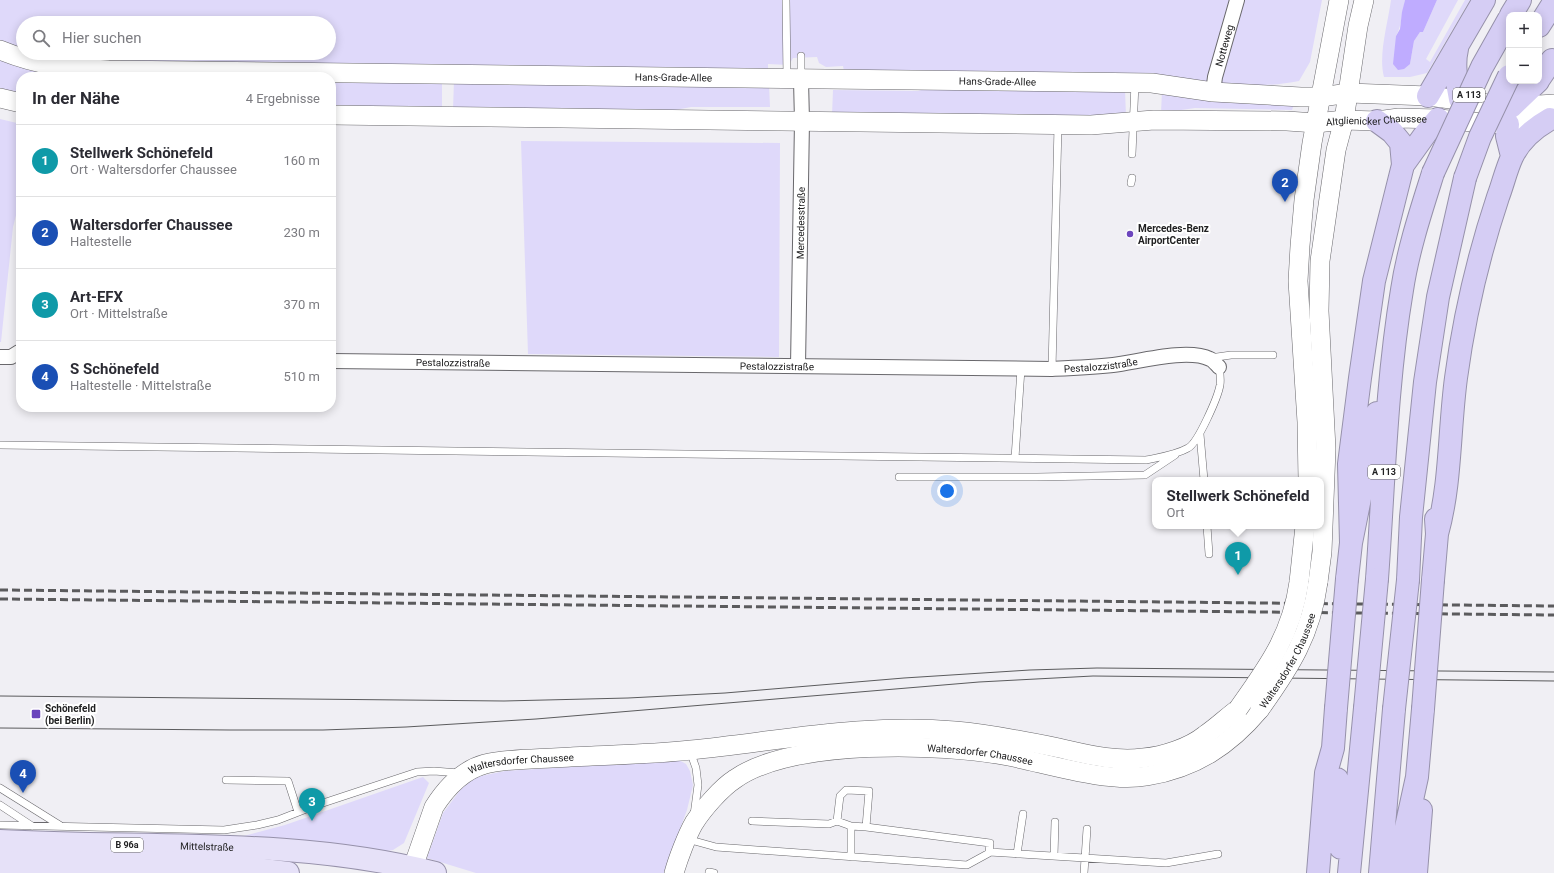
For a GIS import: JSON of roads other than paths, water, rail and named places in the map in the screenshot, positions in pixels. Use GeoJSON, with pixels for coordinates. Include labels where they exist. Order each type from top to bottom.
{"type":"FeatureCollection","features":[{"type":"Feature","properties":{"kind":"highway"},"geometry":{"type":"LineString","coordinates":[[1428,96],[1484,0]]}},
{"type":"Feature","properties":{"kind":"highway","name":"A 113"},"geometry":{"type":"LineString","coordinates":[[1349,873],[1377,579],[1391,365],[1402,288],[1419,218],[1433,173],[1482,67],[1514,10]]}},
{"type":"Feature","properties":{"kind":"highway"},"geometry":{"type":"LineString","coordinates":[[1459,44],[1455,59],[1460,99]]}},
{"type":"Feature","properties":{"kind":"highway"},"geometry":{"type":"LineString","coordinates":[[1542,76],[1553,64]]}},
{"type":"Feature","properties":{"kind":"highway","name":"A 113"},"geometry":{"type":"LineString","coordinates":[[1380,873],[1425,382],[1438,297],[1465,178],[1480,136],[1506,82]]}},
{"type":"Feature","properties":{"kind":"highway"},"geometry":{"type":"LineString","coordinates":[[1512,156],[1507,136],[1505,112],[1534,84]]}},
{"type":"Feature","properties":{"kind":"highway"},"geometry":{"type":"LineString","coordinates":[[1437,534],[1443,512],[1456,378],[1485,235],[1512,156],[1528,135],[1553,114]]}},
{"type":"Feature","properties":{"kind":"highway"},"geometry":{"type":"LineString","coordinates":[[1403,165],[1438,119]]}},
{"type":"Feature","properties":{"kind":"highway"},"geometry":{"type":"LineString","coordinates":[[1349,873],[1341,851],[1333,748],[1350,543],[1349,464],[1374,280],[1403,165],[1401,143],[1392,132],[1377,121]]}},
{"type":"Feature","properties":{"kind":"highway"},"geometry":{"type":"LineString","coordinates":[[1350,543],[1382,390],[1391,365]]}},
{"type":"Feature","properties":{"kind":"highway"},"geometry":{"type":"LineString","coordinates":[[1396,873],[1417,777],[1437,534],[1435,510],[1435,406],[1425,382]]}},
{"type":"Feature","properties":{"kind":"highway"},"geometry":{"type":"LineString","coordinates":[[1318,873],[1326,773],[1333,748]]}},
{"type":"Feature","properties":{"kind":"highway"},"geometry":{"type":"LineString","coordinates":[[1416,873],[1421,814],[1417,777]]}},
{"type":"Feature","properties":{"kind":"main road"},"geometry":{"type":"LineString","coordinates":[[1308,477],[1307,422],[1298,282],[1304,200],[1316,123],[1339,0]]}},
{"type":"Feature","properties":{"kind":"main road","name":"Waltersdorfer Chaussee"},"geometry":{"type":"LineString","coordinates":[[1324,500],[1326,449],[1320,311],[1320,261],[1336,150],[1344,120],[1358,26],[1364,0]]}},
{"type":"Feature","properties":{"kind":"main road","name":"Hans-Grade-Allee"},"geometry":{"type":"LineString","coordinates":[[0,50],[16,56]]}},
{"type":"Feature","properties":{"kind":"main road","name":"Hans-Grade-Allee"},"geometry":{"type":"LineString","coordinates":[[27,60],[65,72]]}},
{"type":"Feature","properties":{"kind":"main road","name":"Hans-Grade-Allee"},"geometry":{"type":"LineString","coordinates":[[82,72],[109,70],[246,72]]}},
{"type":"Feature","properties":{"kind":"main road","name":"Hans-Grade-Allee"},"geometry":{"type":"LineString","coordinates":[[336,73],[794,80],[1152,83],[1213,92],[1300,97],[1321,97],[1349,93]]}},
{"type":"Feature","properties":{"kind":"main road","name":"Altglienicker Chaussee"},"geometry":{"type":"LineString","coordinates":[[1349,93],[1428,96],[1460,99],[1505,112],[1553,114]]}},
{"type":"Feature","properties":{"kind":"main road"},"geometry":{"type":"LineString","coordinates":[[0,98],[16,102]]}},
{"type":"Feature","properties":{"kind":"main road"},"geometry":{"type":"LineString","coordinates":[[1460,99],[1480,122]]}},
{"type":"Feature","properties":{"kind":"main road","name":"Altglienicker Chaussee"},"geometry":{"type":"LineString","coordinates":[[1438,119],[1460,99]]}},
{"type":"Feature","properties":{"kind":"main road","name":"Altglienicker Chaussee"},"geometry":{"type":"LineString","coordinates":[[1316,123],[1344,120],[1377,121],[1399,118],[1480,122],[1505,112]]}},
{"type":"Feature","properties":{"kind":"main road"},"geometry":{"type":"LineString","coordinates":[[336,115],[1091,125],[1193,120],[1287,121],[1316,123]]}},
{"type":"Feature","properties":{"kind":"main road","name":"Waltersdorfer Chaussee"},"geometry":{"type":"LineString","coordinates":[[412,871],[434,806],[449,788],[464,774],[484,765],[527,760],[690,750],[877,729],[955,731],[994,735],[1094,756],[1128,759],[1140,759],[1173,752],[1204,737],[1238,708],[1276,652],[1289,625],[1297,599],[1305,529]]}},
{"type":"Feature","properties":{"kind":"main road","name":"Waltersdorfer Chaussee"},"geometry":{"type":"LineString","coordinates":[[674,873],[690,831],[708,804],[734,779],[762,765],[784,758],[850,750],[914,747],[948,748],[1006,756],[1082,772],[1130,778],[1178,769],[1198,761],[1235,735],[1260,709],[1292,663],[1312,615],[1322,552],[1323,529]]}},
{"type":"Feature","properties":{"kind":"main road","name":"Mittelstraße"},"geometry":{"type":"LineString","coordinates":[[1,828],[83,844],[210,846],[336,855],[412,871]]}},
{"type":"Feature","properties":{"kind":"main road","name":"Mittelstraße"},"geometry":{"type":"LineString","coordinates":[[0,862],[185,863],[222,865],[288,873]]}},
{"type":"Feature","properties":{"kind":"main road","name":"B 96a"},"geometry":{"type":"LineString","coordinates":[[412,871],[435,873]]}},
{"type":"Feature","properties":{"kind":"street","name":"Notteweg"},"geometry":{"type":"LineString","coordinates":[[1213,92],[1215,77],[1238,0]]}},
{"type":"Feature","properties":{"kind":"street","name":"Mercedesstraße"},"geometry":{"type":"LineString","coordinates":[[794,80],[802,121],[798,366]]}},
{"type":"Feature","properties":{"kind":"street"},"geometry":{"type":"LineString","coordinates":[[0,357],[11,357],[16,353]]}},
{"type":"Feature","properties":{"kind":"street","name":"Pestalozzistraße"},"geometry":{"type":"LineString","coordinates":[[336,361],[1021,369],[1052,369],[1114,365],[1163,357],[1191,355],[1213,362]]}},
{"type":"Feature","properties":{"kind":"lane"},"geometry":{"type":"LineString","coordinates":[[786,0],[794,80]]}},
{"type":"Feature","properties":{"kind":"lane"},"geometry":{"type":"LineString","coordinates":[[794,80],[801,56]]}},
{"type":"Feature","properties":{"kind":"lane"},"geometry":{"type":"LineString","coordinates":[[1132,154],[1135,83]]}},
{"type":"Feature","properties":{"kind":"lane"},"geometry":{"type":"LineString","coordinates":[[1052,369],[1058,124]]}},
{"type":"Feature","properties":{"kind":"lane"},"geometry":{"type":"LineString","coordinates":[[0,445],[1146,460],[1180,452],[1190,448],[1200,433],[1220,386],[1221,374],[1213,362],[1231,355],[1272,355]]}},
{"type":"Feature","properties":{"kind":"lane"},"geometry":{"type":"LineString","coordinates":[[1015,458],[1021,369]]}},
{"type":"Feature","properties":{"kind":"lane"},"geometry":{"type":"LineString","coordinates":[[1200,433],[1204,477]]}},
{"type":"Feature","properties":{"kind":"lane"},"geometry":{"type":"LineString","coordinates":[[899,477],[1145,475],[1180,452]]}},
{"type":"Feature","properties":{"kind":"lane"},"geometry":{"type":"LineString","coordinates":[[1207,529],[1209,554]]}},
{"type":"Feature","properties":{"kind":"lane","name":"Waltersdorfer Chaussee"},"geometry":{"type":"LineString","coordinates":[[690,750],[696,768],[698,785],[690,831]]}},
{"type":"Feature","properties":{"kind":"lane"},"geometry":{"type":"LineString","coordinates":[[1,828],[32,826],[224,830],[257,825],[417,772],[434,770],[464,774]]}},
{"type":"Feature","properties":{"kind":"lane"},"geometry":{"type":"LineString","coordinates":[[226,780],[288,781],[298,812]]}},
{"type":"Feature","properties":{"kind":"lane"},"geometry":{"type":"LineString","coordinates":[[0,788],[58,825],[66,827]]}},
{"type":"Feature","properties":{"kind":"lane"},"geometry":{"type":"LineString","coordinates":[[837,821],[840,796],[846,790],[869,791],[866,827]]}},
{"type":"Feature","properties":{"kind":"lane"},"geometry":{"type":"LineString","coordinates":[[0,806],[32,826]]}},
{"type":"Feature","properties":{"kind":"lane"},"geometry":{"type":"LineString","coordinates":[[1017,854],[1023,814]]}},
{"type":"Feature","properties":{"kind":"lane"},"geometry":{"type":"LineString","coordinates":[[752,821],[829,824],[837,821],[851,826],[990,842],[989,852]]}},
{"type":"Feature","properties":{"kind":"lane"},"geometry":{"type":"LineString","coordinates":[[1054,856],[1055,822]]}},
{"type":"Feature","properties":{"kind":"lane"},"geometry":{"type":"LineString","coordinates":[[851,826],[851,857]]}},
{"type":"Feature","properties":{"kind":"lane"},"geometry":{"type":"LineString","coordinates":[[1084,873],[1087,829]]}},
{"type":"Feature","properties":{"kind":"lane"},"geometry":{"type":"LineString","coordinates":[[690,831],[707,846],[967,865],[989,852],[1166,863],[1218,854]]}},
{"type":"Feature","properties":{"kind":"tram line"},"geometry":{"type":"LineString","coordinates":[[0,696],[504,701],[628,698],[725,693],[904,678],[1030,670],[1097,668],[1554,672]]}},
{"type":"Feature","properties":{"kind":"tram line"},"geometry":{"type":"LineString","coordinates":[[0,728],[323,730],[406,727],[536,719],[979,682],[1093,676],[1554,681]]}},
{"type":"Feature","properties":{"kind":"railway"},"geometry":{"type":"LineString","coordinates":[[0,590],[1554,606]]}},
{"type":"Feature","properties":{"kind":"railway"},"geometry":{"type":"LineString","coordinates":[[0,599],[1554,615]]}},
{"type":"Feature","properties":{"kind":"place","name":"Waltersdorfer Chaussee"},"geometry":{"type":"Point","coordinates":[1285,202]}},
{"type":"Feature","properties":{"kind":"place","name":"Mercedes-Benz AirportCenter"},"geometry":{"type":"Point","coordinates":[1130,234]}},
{"type":"Feature","properties":{"kind":"place","name":"Stellwerk Schönefeld"},"geometry":{"type":"Point","coordinates":[1238,575]}},
{"type":"Feature","properties":{"kind":"place","name":"Schönefeld (bei Berlin)"},"geometry":{"type":"Point","coordinates":[36,714]}},
{"type":"Feature","properties":{"kind":"place","name":"S Schönefeld"},"geometry":{"type":"Point","coordinates":[23,793]}},
{"type":"Feature","properties":{"kind":"place","name":"Art-EFX"},"geometry":{"type":"Point","coordinates":[312,821]}}]}
